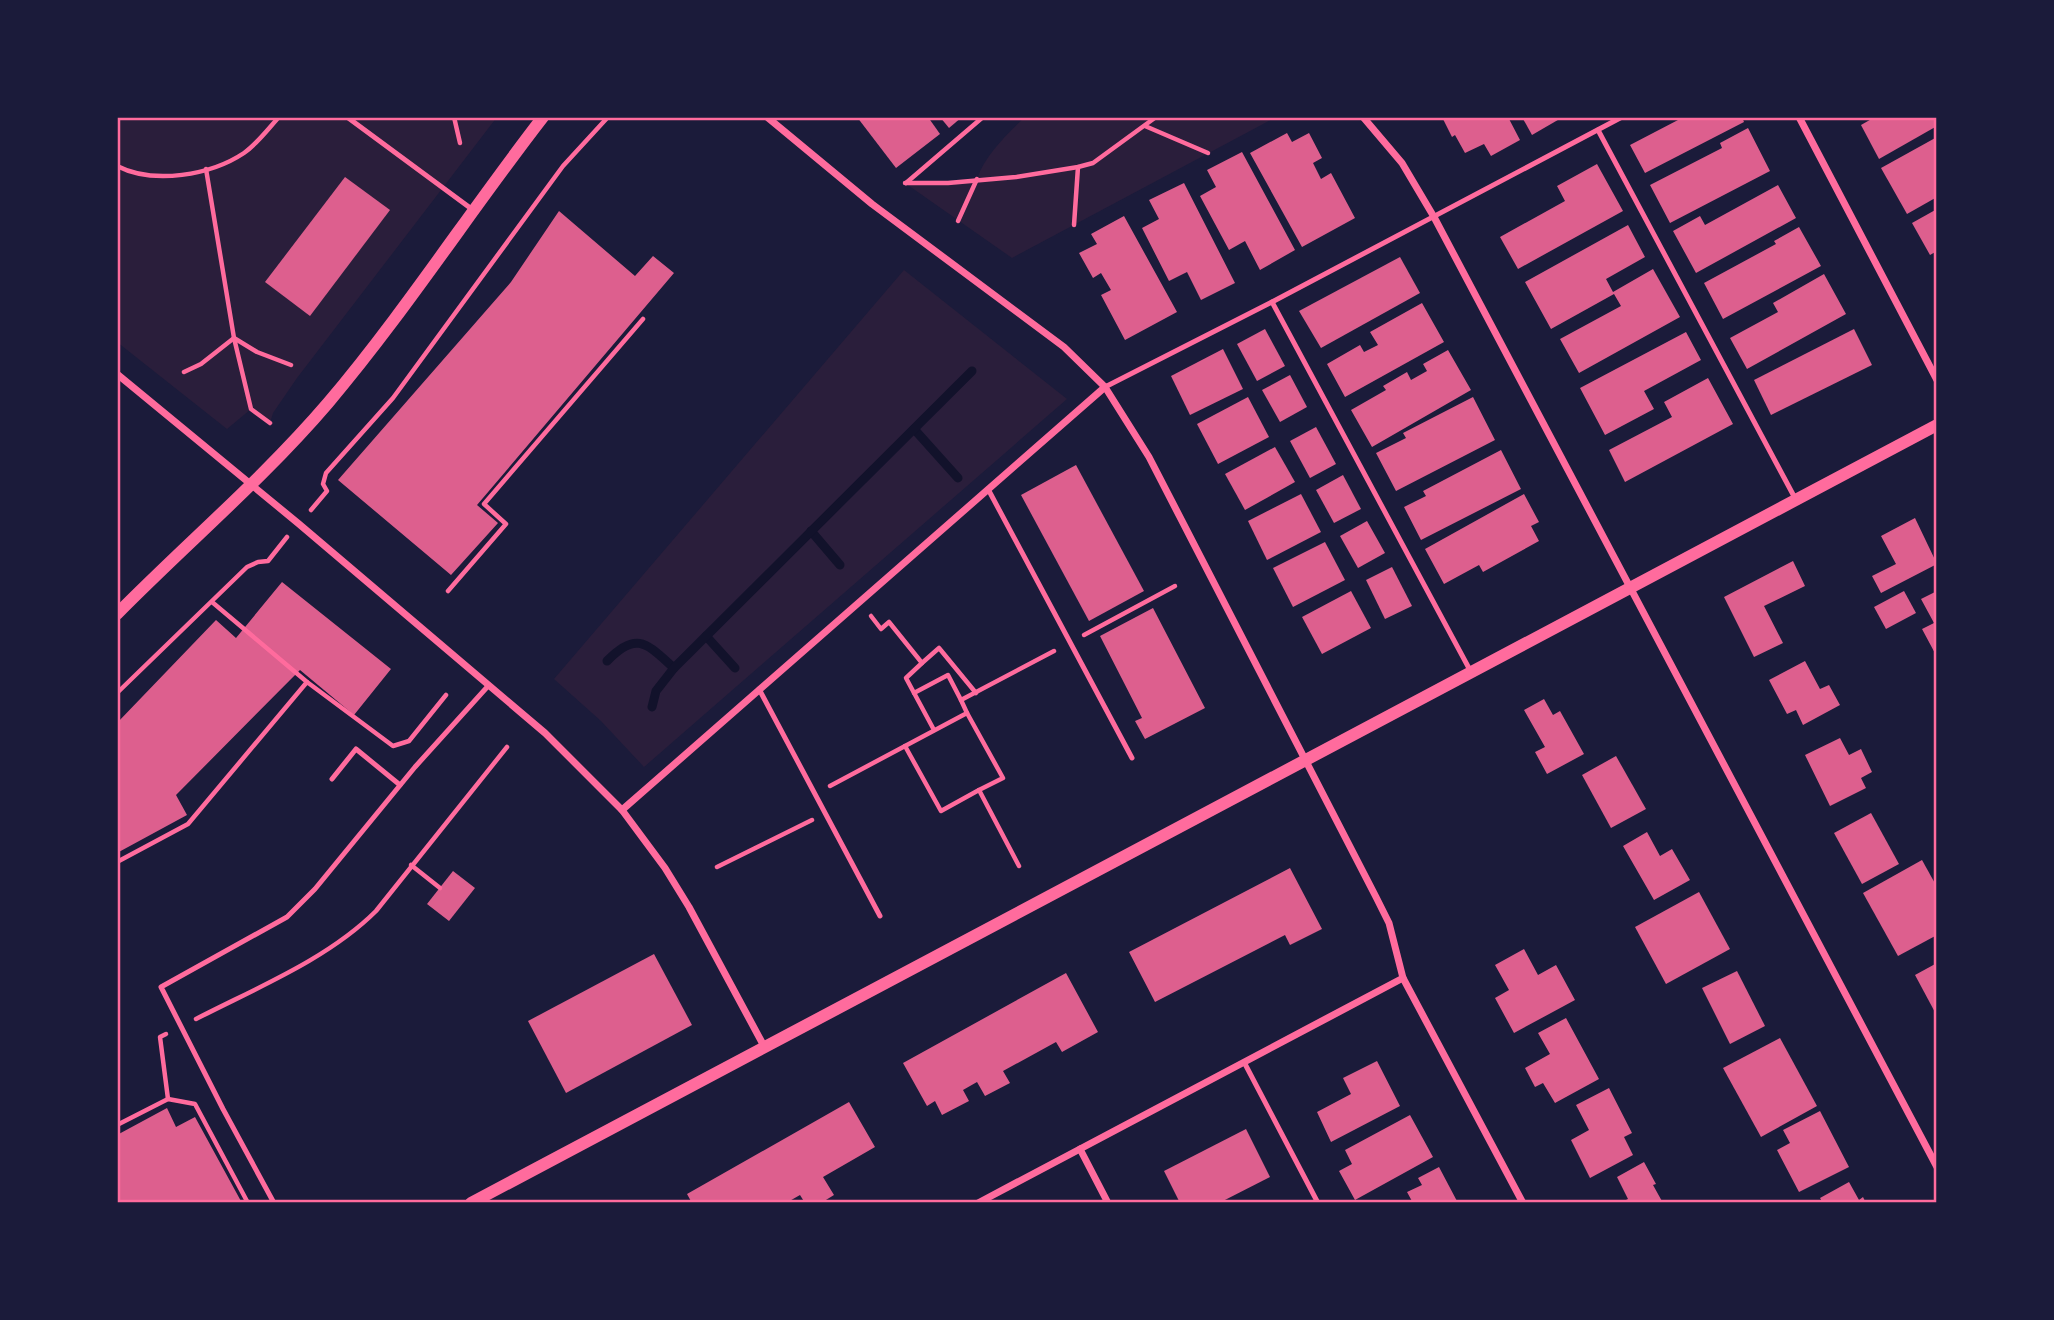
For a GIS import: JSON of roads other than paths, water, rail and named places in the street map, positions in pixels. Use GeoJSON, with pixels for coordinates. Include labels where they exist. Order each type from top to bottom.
{"type":"FeatureCollection","features":[{"type":"Feature","properties":{"kind":"street"},"geometry":{"type":"LineString","coordinates":[[117,614],[253,485],[327,403],[373,347],[543,117]]}},
{"type":"Feature","properties":{"kind":"street"},"geometry":{"type":"LineString","coordinates":[[767,117],[894,221],[1064,347],[1105,387],[1149,457],[1305,759],[1389,923],[1403,978],[1523,1203]]}},
{"type":"Feature","properties":{"kind":"street"},"geometry":{"type":"LineString","coordinates":[[1363,117],[1402,163],[1434,217],[1937,1167]]}},
{"type":"Feature","properties":{"kind":"street"},"geometry":{"type":"LineString","coordinates":[[1799,117],[1937,380]]}},
{"type":"Feature","properties":{"kind":"street"},"geometry":{"type":"LineString","coordinates":[[117,374],[253,485],[545,733],[622,810],[658,857],[689,907],[765,1048]]}},
{"type":"Feature","properties":{"kind":"street"},"geometry":{"type":"LineString","coordinates":[[622,810],[1105,387]]}},
{"type":"Feature","properties":{"kind":"street"},"geometry":{"type":"LineString","coordinates":[[471,1203],[1937,425]]}},
{"type":"Feature","properties":{"kind":"street"},"geometry":{"type":"LineString","coordinates":[[117,603],[144,587]]}},
{"type":"Feature","properties":{"kind":"street"},"geometry":{"type":"LineString","coordinates":[[978,1203],[1403,978]]}},
{"type":"Feature","properties":{"kind":"street"},"geometry":{"type":"LineString","coordinates":[[1080,1149],[1108,1203]]}},
{"type":"Feature","properties":{"kind":"lane"},"geometry":{"type":"LineString","coordinates":[[347,117],[473,210]]}},
{"type":"Feature","properties":{"kind":"lane"},"geometry":{"type":"LineString","coordinates":[[1105,387],[1622,117]]}},
{"type":"Feature","properties":{"kind":"lane"},"geometry":{"type":"LineString","coordinates":[[1598,130],[1796,500]]}},
{"type":"Feature","properties":{"kind":"lane"},"geometry":{"type":"LineString","coordinates":[[1272,302],[1472,672]]}},
{"type":"Feature","properties":{"kind":"lane"},"geometry":{"type":"LineString","coordinates":[[988,489],[1132,758]]}},
{"type":"Feature","properties":{"kind":"lane"},"geometry":{"type":"LineString","coordinates":[[274,1203],[161,987],[287,917],[315,889],[400,785],[489,685]]}},
{"type":"Feature","properties":{"kind":"lane"},"geometry":{"type":"LineString","coordinates":[[759,689],[880,916]]}},
{"type":"Feature","properties":{"kind":"lane"},"geometry":{"type":"LineString","coordinates":[[332,779],[356,749],[400,785]]}},
{"type":"Feature","properties":{"kind":"lane"},"geometry":{"type":"LineString","coordinates":[[1244,1062],[1318,1203]]}},
{"type":"Feature","properties":{"kind":"waterway"},"geometry":{"type":"LineString","coordinates":[[652,707],[656,691],[674,668],[972,371]]}},
{"type":"Feature","properties":{"kind":"waterway"},"geometry":{"type":"LineString","coordinates":[[914,429],[958,478]]}},
{"type":"Feature","properties":{"kind":"waterway"},"geometry":{"type":"LineString","coordinates":[[811,531],[840,565]]}},
{"type":"Feature","properties":{"kind":"waterway"},"geometry":{"type":"LineString","coordinates":[[706,636],[735,668]]}},
{"type":"Feature","properties":{"kind":"waterway"},"geometry":{"type":"LineString","coordinates":[[607,661],[617,651],[634,643],[649,647],[674,668]]}}]}
